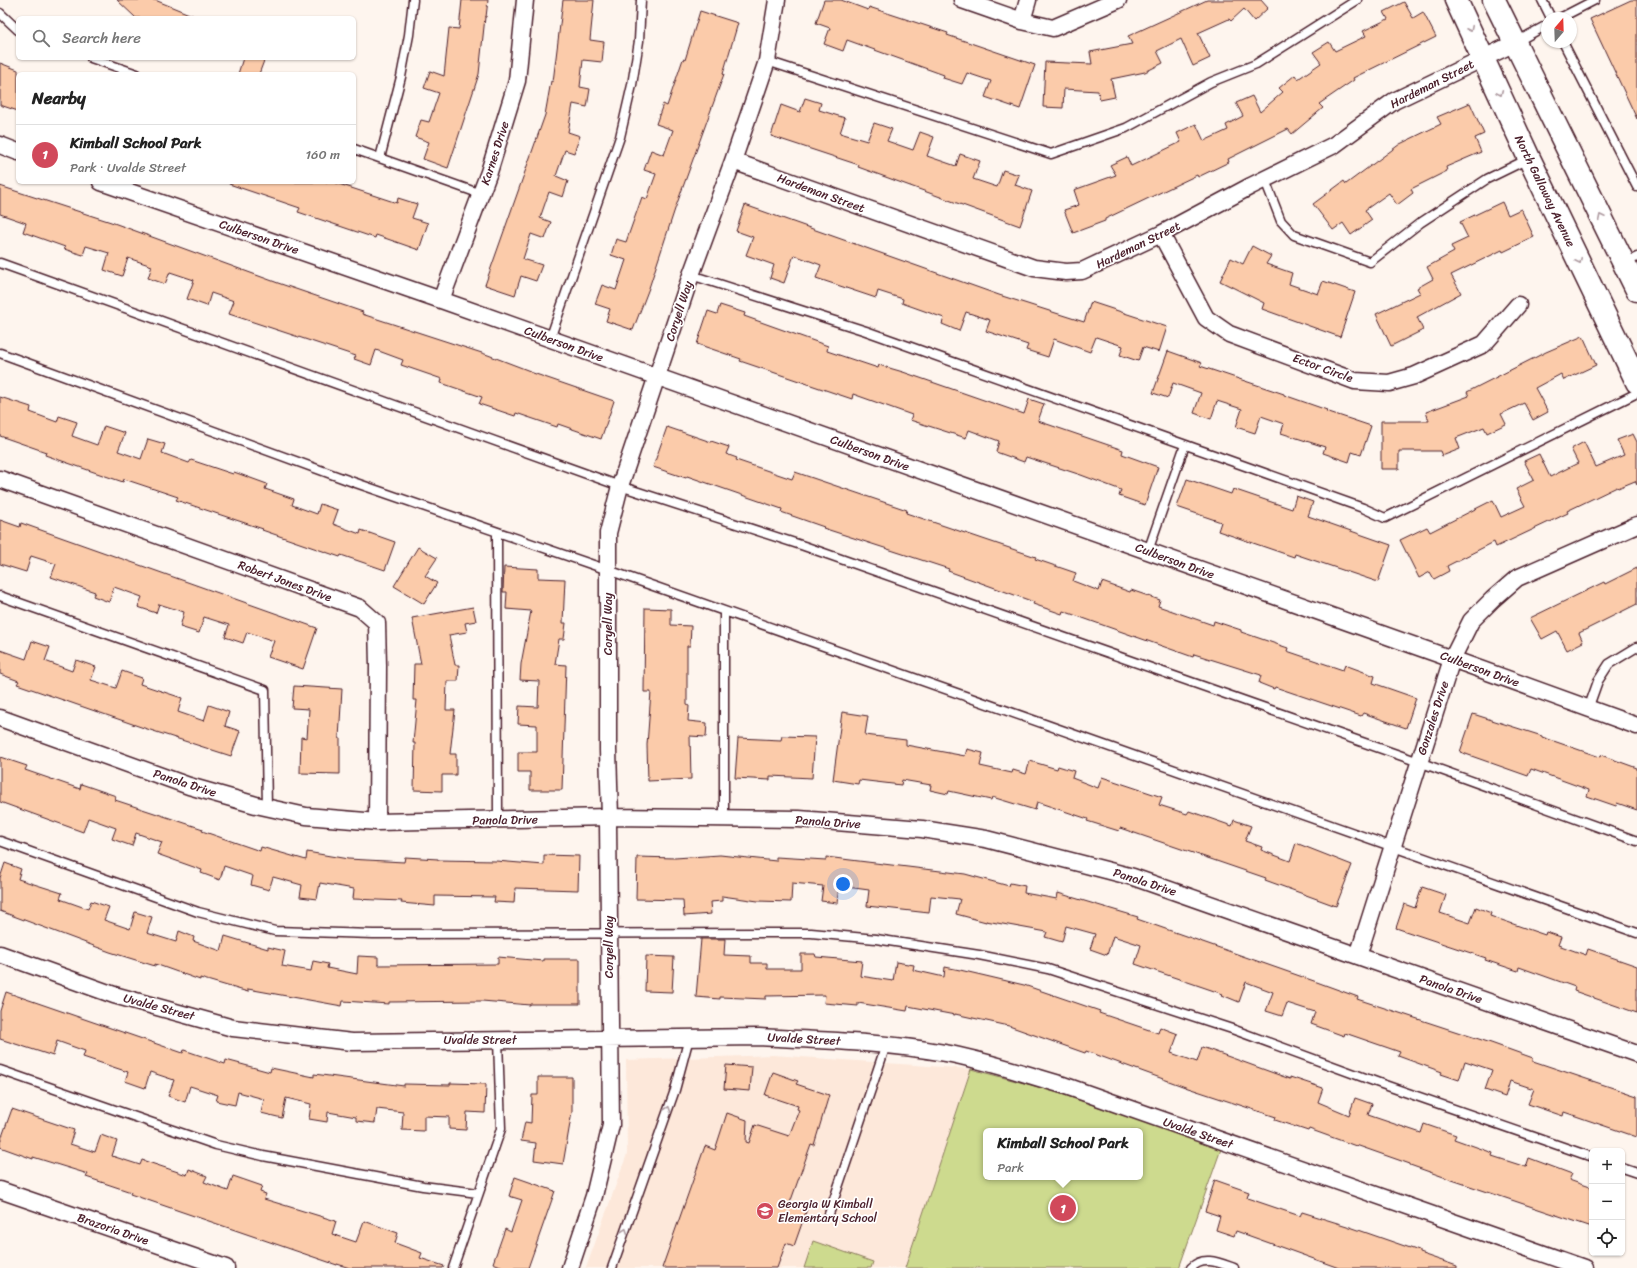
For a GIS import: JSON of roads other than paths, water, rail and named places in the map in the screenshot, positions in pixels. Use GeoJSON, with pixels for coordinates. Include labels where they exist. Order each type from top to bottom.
{"type":"FeatureCollection","features":[{"type":"Feature","properties":{"kind":"main road","name":"North Galloway Avenue"},"geometry":{"type":"LineString","coordinates":[[1456,0],[1529,158],[1637,382]]}},
{"type":"Feature","properties":{"kind":"main road"},"geometry":{"type":"LineString","coordinates":[[1494,0],[1515,43],[1630,260],[1637,290]]}},
{"type":"Feature","properties":{"kind":"street","name":"Karnes Drive"},"geometry":{"type":"LineString","coordinates":[[442,300],[489,172],[517,82],[525,0]]}},
{"type":"Feature","properties":{"kind":"street","name":"Coryell Way"},"geometry":{"type":"LineString","coordinates":[[570,1268],[594,1196],[611,1125],[609,1040],[608,822],[610,817],[608,750],[608,534],[620,486],[658,377],[691,275],[733,162],[767,61],[777,0]]}},
{"type":"Feature","properties":{"kind":"street"},"geometry":{"type":"LineString","coordinates":[[962,0],[1022,21],[1053,28],[1118,0]]}},
{"type":"Feature","properties":{"kind":"street"},"geometry":{"type":"LineString","coordinates":[[1022,21],[1028,0]]}},
{"type":"Feature","properties":{"kind":"street","name":"Hardeman Street"},"geometry":{"type":"LineString","coordinates":[[733,162],[1034,268],[1066,272],[1082,271],[1162,234],[1334,145],[1394,100],[1515,43]]}},
{"type":"Feature","properties":{"kind":"street"},"geometry":{"type":"LineString","coordinates":[[0,145],[16,151]]}},
{"type":"Feature","properties":{"kind":"street","name":"Culberson Drive"},"geometry":{"type":"LineString","coordinates":[[107,184],[442,300],[1637,726]]}},
{"type":"Feature","properties":{"kind":"street","name":"Ector Circle"},"geometry":{"type":"LineString","coordinates":[[1162,234],[1206,318],[1229,334],[1355,381],[1389,384],[1414,376],[1484,344],[1518,306]]}},
{"type":"Feature","properties":{"kind":"street","name":"Robert Jones Drive"},"geometry":{"type":"LineString","coordinates":[[0,479],[360,608],[377,623],[377,822]]}},
{"type":"Feature","properties":{"kind":"street","name":"Gonzales Drive"},"geometry":{"type":"LineString","coordinates":[[1358,956],[1452,659],[1471,622],[1493,599],[1517,578],[1637,525]]}},
{"type":"Feature","properties":{"kind":"street","name":"Panola Drive"},"geometry":{"type":"LineString","coordinates":[[0,718],[189,786],[267,808],[306,816],[377,822],[610,817],[799,819],[922,829],[986,839],[1133,877],[1637,1054]]}},
{"type":"Feature","properties":{"kind":"street","name":"Uvalde Street"},"geometry":{"type":"LineString","coordinates":[[0,954],[114,995],[233,1028],[352,1042],[759,1037],[886,1045],[945,1053],[992,1064],[1063,1085],[1584,1268]]}},
{"type":"Feature","properties":{"kind":"street","name":"Brazoria Drive"},"geometry":{"type":"LineString","coordinates":[[0,1190],[226,1268]]}},
{"type":"Feature","properties":{"kind":"lane"},"geometry":{"type":"LineString","coordinates":[[380,158],[401,77],[413,0]]}},
{"type":"Feature","properties":{"kind":"lane"},"geometry":{"type":"LineString","coordinates":[[550,339],[620,137],[632,85],[639,41],[641,0]]}},
{"type":"Feature","properties":{"kind":"lane"},"geometry":{"type":"LineString","coordinates":[[767,61],[1051,154],[1126,128],[1211,82],[1256,64],[1357,0]]}},
{"type":"Feature","properties":{"kind":"lane"},"geometry":{"type":"LineString","coordinates":[[1542,0],[1548,12]]}},
{"type":"Feature","properties":{"kind":"lane"},"geometry":{"type":"LineString","coordinates":[[1572,12],[1595,0]]}},
{"type":"Feature","properties":{"kind":"lane"},"geometry":{"type":"LineString","coordinates":[[0,13],[16,28]]}},
{"type":"Feature","properties":{"kind":"lane"},"geometry":{"type":"LineString","coordinates":[[1515,43],[1541,28]]}},
{"type":"Feature","properties":{"kind":"lane"},"geometry":{"type":"LineString","coordinates":[[1566,48],[1637,187]]}},
{"type":"Feature","properties":{"kind":"lane"},"geometry":{"type":"LineString","coordinates":[[97,60],[131,72]]}},
{"type":"Feature","properties":{"kind":"lane"},"geometry":{"type":"LineString","coordinates":[[356,150],[481,194]]}},
{"type":"Feature","properties":{"kind":"lane"},"geometry":{"type":"LineString","coordinates":[[1265,180],[1281,221],[1294,235],[1370,262],[1427,218],[1487,180],[1529,158]]}},
{"type":"Feature","properties":{"kind":"lane"},"geometry":{"type":"LineString","coordinates":[[0,263],[620,486],[804,546],[1419,762],[1637,841]]}},
{"type":"Feature","properties":{"kind":"lane"},"geometry":{"type":"LineString","coordinates":[[691,275],[866,331],[1363,508],[1386,518],[1637,393]]}},
{"type":"Feature","properties":{"kind":"lane"},"geometry":{"type":"LineString","coordinates":[[0,353],[353,482],[497,533],[608,570],[1637,933]]}},
{"type":"Feature","properties":{"kind":"lane"},"geometry":{"type":"LineString","coordinates":[[1148,551],[1185,445]]}},
{"type":"Feature","properties":{"kind":"lane"},"geometry":{"type":"LineString","coordinates":[[497,533],[498,820]]}},
{"type":"Feature","properties":{"kind":"lane"},"geometry":{"type":"LineString","coordinates":[[0,596],[265,690],[267,808]]}},
{"type":"Feature","properties":{"kind":"lane"},"geometry":{"type":"LineString","coordinates":[[724,612],[724,818]]}},
{"type":"Feature","properties":{"kind":"lane"},"geometry":{"type":"LineString","coordinates":[[1588,709],[1598,681],[1609,664],[1637,647]]}},
{"type":"Feature","properties":{"kind":"lane"},"geometry":{"type":"LineString","coordinates":[[0,841],[198,912],[275,930],[373,934],[811,933],[883,940],[978,955],[1048,969],[1232,1029],[1379,1083],[1589,1156]]}},
{"type":"Feature","properties":{"kind":"lane"},"geometry":{"type":"LineString","coordinates":[[612,1268],[675,1090],[689,1038]]}},
{"type":"Feature","properties":{"kind":"lane"},"geometry":{"type":"LineString","coordinates":[[453,1268],[500,1129],[498,1040]]}},
{"type":"Feature","properties":{"kind":"lane"},"geometry":{"type":"LineString","coordinates":[[829,1214],[886,1045]]}},
{"type":"Feature","properties":{"kind":"lane"},"geometry":{"type":"LineString","coordinates":[[0,1070],[216,1145],[263,1156],[415,1185],[478,1193]]}},
{"type":"Feature","properties":{"kind":"lane"},"geometry":{"type":"LineString","coordinates":[[1625,1169],[1637,1174]]}},
{"type":"Feature","properties":{"kind":"lane"},"geometry":{"type":"LineString","coordinates":[[1191,1268],[1199,1262],[1208,1260],[1234,1268]]}},
{"type":"Feature","properties":{"kind":"place","name":"Kimball School Park"},"geometry":{"type":"Point","coordinates":[1063,1208]}},
{"type":"Feature","properties":{"kind":"place","name":"Georgia W Kimball Elementary School"},"geometry":{"type":"Point","coordinates":[765,1211]}}]}
